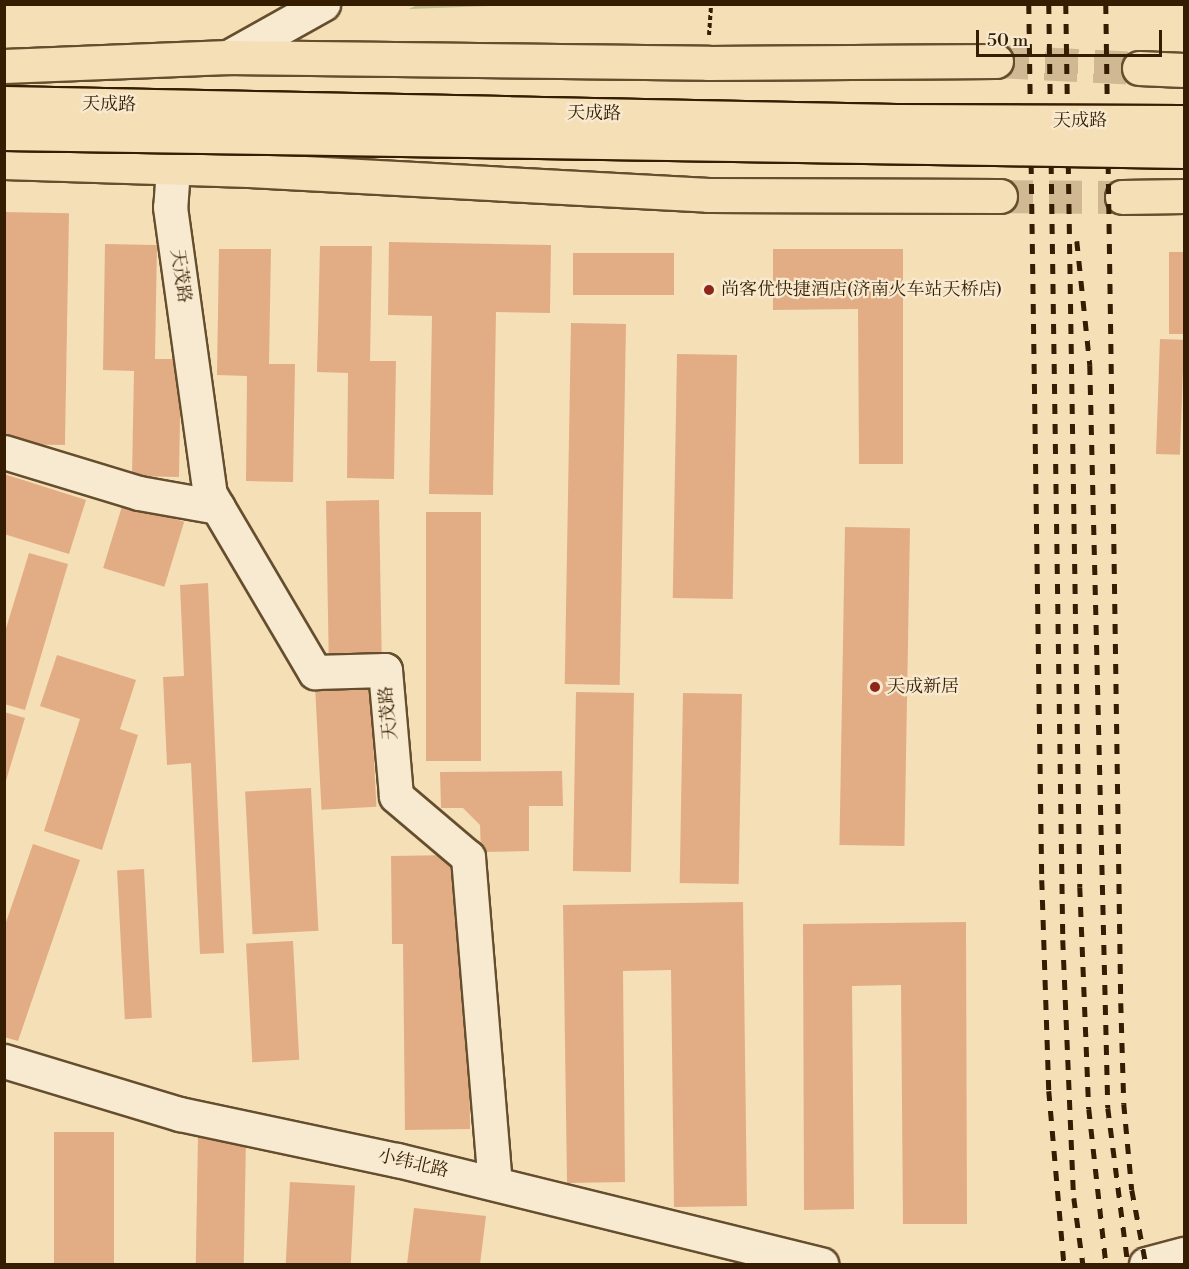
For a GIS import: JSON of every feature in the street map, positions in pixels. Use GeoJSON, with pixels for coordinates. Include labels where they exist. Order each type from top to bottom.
{"type":"FeatureCollection","features":[{"type":"Feature","properties":{"kind":"main road"},"geometry":{"type":"LineString","coordinates":[[4,66],[228,57],[708,63],[996,61]]}},
{"type":"Feature","properties":{"kind":"main road"},"geometry":{"type":"LineString","coordinates":[[1139,68],[1185,70]]}},
{"type":"Feature","properties":{"kind":"main road","name":"天成路"},"geometry":{"type":"LineString","coordinates":[[4,104],[896,121],[1185,122]]}},
{"type":"Feature","properties":{"kind":"main road","name":"天成路"},"geometry":{"type":"LineString","coordinates":[[4,133],[1185,151]]}},
{"type":"Feature","properties":{"kind":"main road"},"geometry":{"type":"LineString","coordinates":[[4,162],[173,168],[708,195],[1000,196]]}},
{"type":"Feature","properties":{"kind":"main road"},"geometry":{"type":"LineString","coordinates":[[1122,197],[1185,196]]}},
{"type":"Feature","properties":{"kind":"street"},"geometry":{"type":"LineString","coordinates":[[228,57],[323,4]]}},
{"type":"Feature","properties":{"kind":"street","name":"天茂路"},"geometry":{"type":"LineString","coordinates":[[173,168],[170,207],[210,494],[315,672],[385,670],[396,796],[468,857],[495,1184]]}},
{"type":"Feature","properties":{"kind":"street"},"geometry":{"type":"LineString","coordinates":[[4,452],[139,493],[218,507]]}},
{"type":"Feature","properties":{"kind":"street","name":"小纬北路"},"geometry":{"type":"LineString","coordinates":[[4,1061],[180,1114],[495,1184],[785,1260],[821,1264]]}},
{"type":"Feature","properties":{"kind":"street"},"geometry":{"type":"LineString","coordinates":[[1146,1264],[1185,1254]]}},
{"type":"Feature","properties":{"kind":"shaded area"},"geometry":{"type":"Polygon","coordinates":[[[419,4],[514,4],[514,5],[409,9],[419,4]]]}},
{"type":"Feature","properties":{"kind":"building"},"geometry":{"type":"Polygon","coordinates":[[[4,212],[69,213],[65,445],[4,444],[4,212]]]}},
{"type":"Feature","properties":{"kind":"building"},"geometry":{"type":"Polygon","coordinates":[[[389,242],[551,245],[550,313],[496,312],[493,495],[429,494],[432,316],[388,315],[389,242]]]}},
{"type":"Feature","properties":{"kind":"building"},"geometry":{"type":"Polygon","coordinates":[[[105,244],[157,245],[155,359],[181,359],[179,477],[132,476],[134,371],[103,370],[105,244]]]}},
{"type":"Feature","properties":{"kind":"building"},"geometry":{"type":"Polygon","coordinates":[[[320,246],[372,246],[370,361],[396,361],[394,479],[347,478],[348,373],[317,372],[320,246]]]}},
{"type":"Feature","properties":{"kind":"building"},"geometry":{"type":"Polygon","coordinates":[[[219,249],[271,249],[269,364],[295,364],[293,482],[246,481],[247,376],[217,375],[219,249]]]}},
{"type":"Feature","properties":{"kind":"building"},"geometry":{"type":"Polygon","coordinates":[[[773,249],[903,249],[903,464],[859,464],[858,309],[773,310],[773,249]]]}},
{"type":"Feature","properties":{"kind":"building"},"geometry":{"type":"Polygon","coordinates":[[[1169,252],[1184,252],[1184,334],[1169,334],[1169,252]]]}},
{"type":"Feature","properties":{"kind":"building"},"geometry":{"type":"Polygon","coordinates":[[[573,253],[674,253],[674,295],[573,295],[573,253]]]}},
{"type":"Feature","properties":{"kind":"building"},"geometry":{"type":"Polygon","coordinates":[[[571,323],[626,324],[620,685],[565,684],[571,323]]]}},
{"type":"Feature","properties":{"kind":"building"},"geometry":{"type":"Polygon","coordinates":[[[1160,339],[1184,340],[1180,455],[1156,454],[1160,339]]]}},
{"type":"Feature","properties":{"kind":"building"},"geometry":{"type":"Polygon","coordinates":[[[677,354],[737,355],[733,599],[673,598],[677,354]]]}},
{"type":"Feature","properties":{"kind":"building"},"geometry":{"type":"Polygon","coordinates":[[[4,474],[86,500],[69,554],[4,534],[4,474]]]}},
{"type":"Feature","properties":{"kind":"building"},"geometry":{"type":"Polygon","coordinates":[[[379,500],[382,662],[329,663],[326,501],[379,500]]]}},
{"type":"Feature","properties":{"kind":"building"},"geometry":{"type":"Polygon","coordinates":[[[123,503],[184,522],[164,587],[103,568],[123,503]]]}},
{"type":"Feature","properties":{"kind":"building"},"geometry":{"type":"Polygon","coordinates":[[[426,512],[481,512],[481,761],[426,761],[426,512]]]}},
{"type":"Feature","properties":{"kind":"building","name":"天成新居"},"geometry":{"type":"Polygon","coordinates":[[[845,527],[910,528],[904,846],[839,845],[845,527]]]}},
{"type":"Feature","properties":{"kind":"building"},"geometry":{"type":"Polygon","coordinates":[[[29,553],[68,564],[25,710],[4,704],[4,635],[29,553]]]}},
{"type":"Feature","properties":{"kind":"building"},"geometry":{"type":"Polygon","coordinates":[[[208,583],[224,953],[200,954],[191,763],[167,765],[163,677],[184,676],[180,585],[208,583]]]}},
{"type":"Feature","properties":{"kind":"building"},"geometry":{"type":"Polygon","coordinates":[[[57,655],[136,680],[120,729],[138,735],[102,850],[44,831],[80,719],[40,706],[57,655]]]}},
{"type":"Feature","properties":{"kind":"building"},"geometry":{"type":"Polygon","coordinates":[[[370,684],[376,807],[322,810],[315,687],[370,684]]]}},
{"type":"Feature","properties":{"kind":"building"},"geometry":{"type":"Polygon","coordinates":[[[576,692],[634,693],[631,872],[573,871],[576,692]]]}},
{"type":"Feature","properties":{"kind":"building"},"geometry":{"type":"Polygon","coordinates":[[[683,693],[742,694],[739,884],[680,883],[683,693]]]}},
{"type":"Feature","properties":{"kind":"building"},"geometry":{"type":"Polygon","coordinates":[[[4,712],[25,718],[5,784],[4,784],[4,712]]]}},
{"type":"Feature","properties":{"kind":"building"},"geometry":{"type":"Polygon","coordinates":[[[562,771],[563,806],[529,806],[529,851],[481,852],[480,825],[463,808],[441,808],[440,772],[562,771]]]}},
{"type":"Feature","properties":{"kind":"building"},"geometry":{"type":"Polygon","coordinates":[[[311,788],[318,931],[253,934],[245,791],[311,788]]]}},
{"type":"Feature","properties":{"kind":"building"},"geometry":{"type":"Polygon","coordinates":[[[33,844],[80,860],[18,1041],[4,1037],[4,928],[33,844]]]}},
{"type":"Feature","properties":{"kind":"building"},"geometry":{"type":"Polygon","coordinates":[[[454,855],[454,918],[468,918],[470,1129],[405,1130],[403,944],[392,944],[391,856],[454,855]]]}},
{"type":"Feature","properties":{"kind":"building"},"geometry":{"type":"Polygon","coordinates":[[[144,869],[152,1018],[125,1019],[117,870],[144,869]]]}},
{"type":"Feature","properties":{"kind":"building"},"geometry":{"type":"Polygon","coordinates":[[[743,902],[747,1206],[674,1207],[671,970],[623,971],[625,1182],[567,1183],[563,905],[743,902]]]}},
{"type":"Feature","properties":{"kind":"building"},"geometry":{"type":"Polygon","coordinates":[[[966,922],[967,1224],[903,1224],[901,985],[852,986],[854,1209],[804,1210],[803,924],[966,922]]]}},
{"type":"Feature","properties":{"kind":"building"},"geometry":{"type":"Polygon","coordinates":[[[293,941],[299,1060],[252,1062],[246,943],[293,941]]]}},
{"type":"Feature","properties":{"kind":"building"},"geometry":{"type":"Polygon","coordinates":[[[54,1132],[114,1132],[114,1264],[54,1264],[54,1132]]]}},
{"type":"Feature","properties":{"kind":"building"},"geometry":{"type":"Polygon","coordinates":[[[198,1136],[246,1137],[244,1264],[196,1264],[198,1136]]]}},
{"type":"Feature","properties":{"kind":"building"},"geometry":{"type":"Polygon","coordinates":[[[290,1182],[355,1185],[351,1264],[286,1264],[290,1182]]]}},
{"type":"Feature","properties":{"kind":"building"},"geometry":{"type":"Polygon","coordinates":[[[414,1208],[486,1216],[480,1264],[407,1264],[414,1208]]]}},
{"type":"Feature","properties":{"kind":"tunnel"},"geometry":{"type":"LineString","coordinates":[[996,61],[1139,68]]}},
{"type":"Feature","properties":{"kind":"tunnel"},"geometry":{"type":"LineString","coordinates":[[1000,196],[1122,197]]}},
{"type":"Feature","properties":{"kind":"railway"},"geometry":{"type":"LineString","coordinates":[[1029,4],[1042,880],[1049,1091],[1064,1264]]}},
{"type":"Feature","properties":{"kind":"railway"},"geometry":{"type":"LineString","coordinates":[[1049,4],[1063,940],[1074,1198],[1083,1264]]}},
{"type":"Feature","properties":{"kind":"railway"},"geometry":{"type":"LineString","coordinates":[[1066,4],[1080,887],[1089,1109],[1106,1264]]}},
{"type":"Feature","properties":{"kind":"railway"},"geometry":{"type":"LineString","coordinates":[[1106,4],[1124,1104],[1132,1190],[1146,1264]]}},
{"type":"Feature","properties":{"kind":"railway"},"geometry":{"type":"LineString","coordinates":[[1077,241],[1090,365],[1108,1108],[1128,1264]]}},
{"type":"Feature","properties":{"kind":"place","name":"尚客优快捷酒店(济南火车站天桥店)"},"geometry":{"type":"Point","coordinates":[709,290]}},
{"type":"Feature","properties":{"kind":"place","name":"天成新居"},"geometry":{"type":"Point","coordinates":[875,687]}}]}
